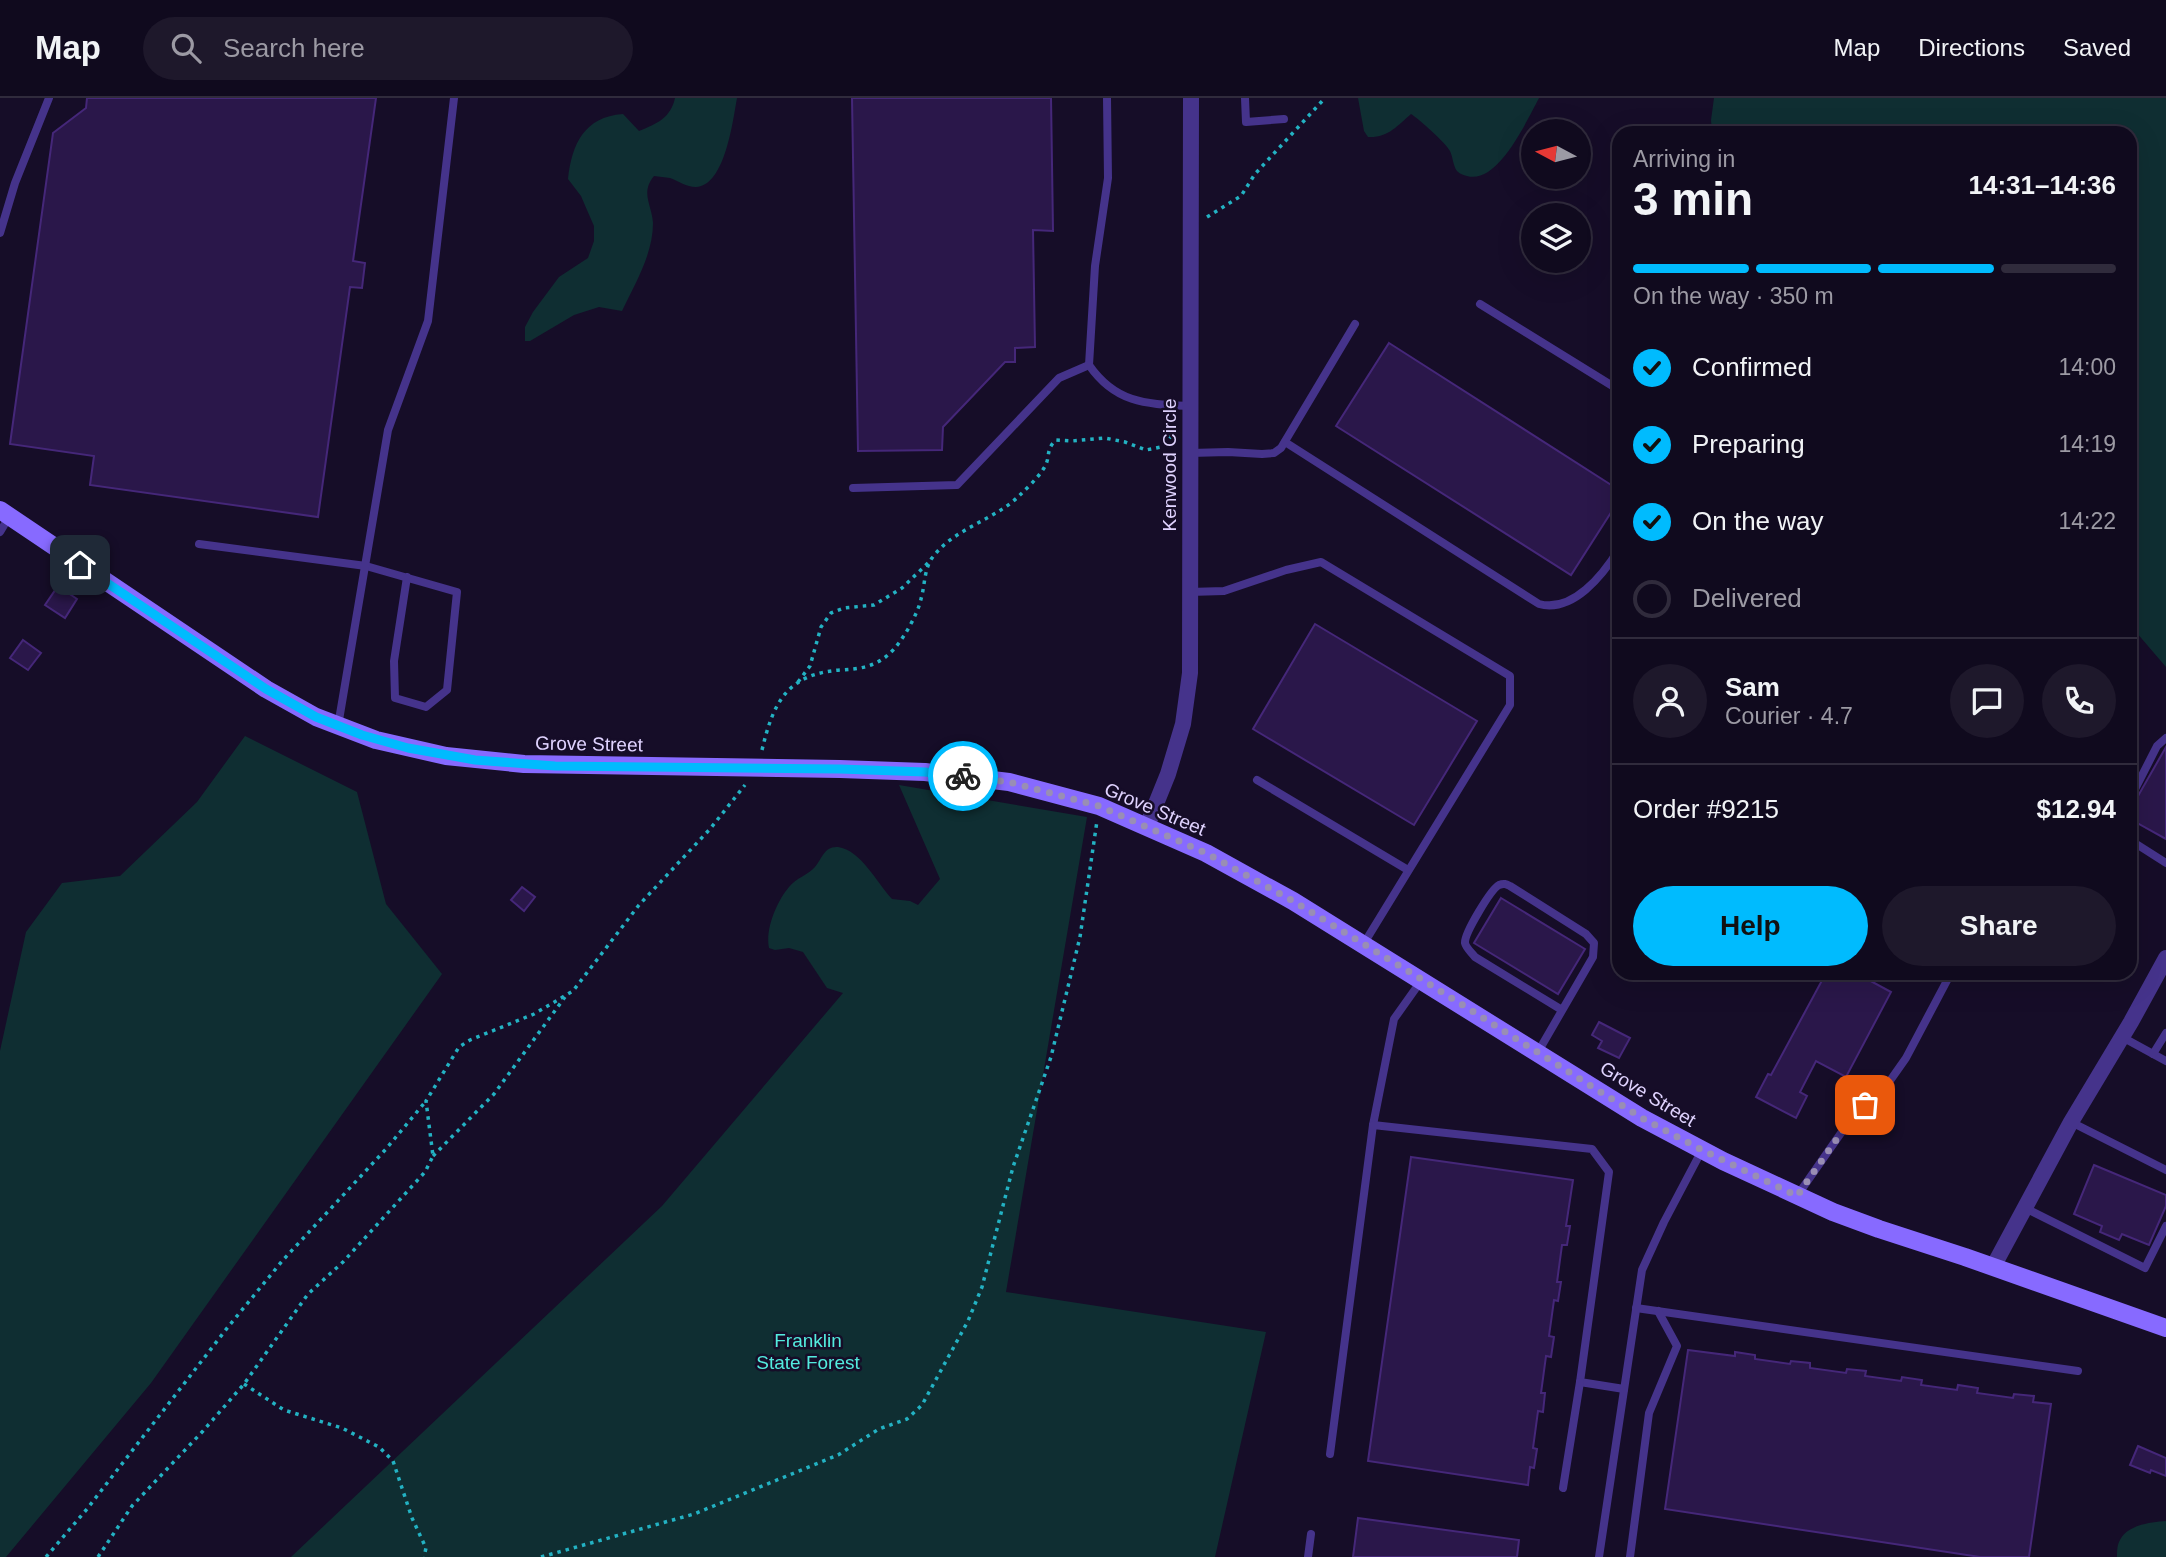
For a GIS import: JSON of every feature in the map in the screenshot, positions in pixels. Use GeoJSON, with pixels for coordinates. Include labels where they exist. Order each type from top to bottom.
{"type":"FeatureCollection","features":[{"type":"Feature","properties":{"kind":"main road","name":"Grove Street"},"geometry":{"type":"LineString","coordinates":[[3,520],[266,689],[316,717],[376,740],[418,751],[497,762],[555,766],[901,771],[959,775],[1009,782],[1099,806],[1206,853],[1293,901],[1642,1118],[1702,1150],[1797,1196],[1879,1230],[2166,1328]]}},
{"type":"Feature","properties":{"kind":"street","name":"Kenwood Circle"},"geometry":{"type":"LineString","coordinates":[[1147,826],[1168,774],[1183,724],[1190,673],[1191,98]]}},
{"type":"Feature","properties":{"kind":"street"},"geometry":{"type":"LineString","coordinates":[[1993,1267],[2071,1122],[2166,958]]}},
{"type":"Feature","properties":{"kind":"lane"},"geometry":{"type":"LineString","coordinates":[[0,233],[15,183],[49,98]]}},
{"type":"Feature","properties":{"kind":"lane"},"geometry":{"type":"LineString","coordinates":[[338,726],[388,430],[428,321],[454,98]]}},
{"type":"Feature","properties":{"kind":"lane"},"geometry":{"type":"LineString","coordinates":[[1107,98],[1108,178],[1095,266],[1089,365],[1104,384],[1130,400],[1190,411]]}},
{"type":"Feature","properties":{"kind":"lane"},"geometry":{"type":"LineString","coordinates":[[1245,98],[1246,122],[1284,119]]}},
{"type":"Feature","properties":{"kind":"lane"},"geometry":{"type":"LineString","coordinates":[[1480,304],[1612,386]]}},
{"type":"Feature","properties":{"kind":"lane"},"geometry":{"type":"LineString","coordinates":[[1190,453],[1273,453],[1281,448],[1355,324]]}},
{"type":"Feature","properties":{"kind":"lane"},"geometry":{"type":"LineString","coordinates":[[853,488],[957,485],[1059,378],[1089,365]]}},
{"type":"Feature","properties":{"kind":"lane"},"geometry":{"type":"LineString","coordinates":[[1285,442],[1539,604],[1558,604],[1588,588],[1612,560]]}},
{"type":"Feature","properties":{"kind":"lane"},"geometry":{"type":"LineString","coordinates":[[199,544],[366,566],[457,592],[447,690],[426,707],[395,698],[394,661],[407,578]]}},
{"type":"Feature","properties":{"kind":"lane"},"geometry":{"type":"LineString","coordinates":[[1189,592],[1224,591],[1286,570],[1321,562],[1510,676],[1510,705],[1363,945]]}},
{"type":"Feature","properties":{"kind":"lane"},"geometry":{"type":"LineString","coordinates":[[2137,785],[2157,746],[2166,738]]}},
{"type":"Feature","properties":{"kind":"lane"},"geometry":{"type":"LineString","coordinates":[[1257,780],[1408,870]]}},
{"type":"Feature","properties":{"kind":"lane"},"geometry":{"type":"LineString","coordinates":[[2137,844],[2166,863]]}},
{"type":"Feature","properties":{"kind":"lane"},"geometry":{"type":"LineString","coordinates":[[1538,1052],[1562,1010],[1592,957],[1594,943],[1586,934],[1510,886],[1498,885],[1467,933],[1467,947],[1475,957],[1562,1010]]}},
{"type":"Feature","properties":{"kind":"lane"},"geometry":{"type":"LineString","coordinates":[[1330,1454],[1373,1125],[1394,1019],[1422,980]]}},
{"type":"Feature","properties":{"kind":"lane"},"geometry":{"type":"LineString","coordinates":[[1797,1196],[1848,1123],[1887,1085],[1900,1067],[1947,980]]}},
{"type":"Feature","properties":{"kind":"lane"},"geometry":{"type":"LineString","coordinates":[[2154,1054],[2166,1033]]}},
{"type":"Feature","properties":{"kind":"lane"},"geometry":{"type":"LineString","coordinates":[[2122,1037],[2166,1061]]}},
{"type":"Feature","properties":{"kind":"lane"},"geometry":{"type":"LineString","coordinates":[[2071,1122],[2166,1170]]}},
{"type":"Feature","properties":{"kind":"lane"},"geometry":{"type":"LineString","coordinates":[[1373,1125],[1592,1149],[1609,1172],[1563,1488]]}},
{"type":"Feature","properties":{"kind":"lane"},"geometry":{"type":"LineString","coordinates":[[1599,1557],[1642,1270],[1702,1150]]}},
{"type":"Feature","properties":{"kind":"lane"},"geometry":{"type":"LineString","coordinates":[[2025,1208],[2145,1268],[2166,1226]]}},
{"type":"Feature","properties":{"kind":"lane"},"geometry":{"type":"LineString","coordinates":[[1636,1308],[2078,1371]]}},
{"type":"Feature","properties":{"kind":"lane"},"geometry":{"type":"LineString","coordinates":[[1630,1557],[1649,1413],[1677,1346],[1658,1311]]}},
{"type":"Feature","properties":{"kind":"lane"},"geometry":{"type":"LineString","coordinates":[[1580,1382],[1624,1390]]}},
{"type":"Feature","properties":{"kind":"lane"},"geometry":{"type":"LineString","coordinates":[[1308,1557],[1311,1534]]}},
{"type":"Feature","properties":{"kind":"path"},"geometry":{"type":"LineString","coordinates":[[1191,226],[1241,196],[1255,174],[1325,98]]}},
{"type":"Feature","properties":{"kind":"path"},"geometry":{"type":"LineString","coordinates":[[797,684],[810,666],[817,634],[831,613],[845,608],[874,606],[902,588],[947,541],[1016,499],[1044,468],[1048,460],[1048,448],[1056,440],[1105,438],[1146,450],[1154,449],[1167,441],[1190,411]]}},
{"type":"Feature","properties":{"kind":"path"},"geometry":{"type":"LineString","coordinates":[[98,1557],[132,1506],[244,1384],[308,1294],[415,1185],[433,1156],[494,1094],[566,995],[591,970],[639,905],[710,829],[758,768],[773,711],[785,693],[797,684],[822,673],[860,669],[877,664],[893,651],[921,602],[929,562]]}},
{"type":"Feature","properties":{"kind":"path"},"geometry":{"type":"LineString","coordinates":[[541,1557],[694,1514],[838,1455],[878,1429],[908,1419],[922,1405],[968,1321],[982,1287],[1013,1167],[1051,1057],[1080,937],[1099,806]]}},
{"type":"Feature","properties":{"kind":"path"},"geometry":{"type":"LineString","coordinates":[[46,1557],[275,1269],[386,1149],[426,1101],[459,1046],[534,1014],[566,995]]}},
{"type":"Feature","properties":{"kind":"path"},"geometry":{"type":"LineString","coordinates":[[426,1101],[433,1156]]}},
{"type":"Feature","properties":{"kind":"path"},"geometry":{"type":"LineString","coordinates":[[244,1384],[284,1410],[342,1428],[379,1447],[393,1461],[412,1518],[426,1548],[424,1557]]}},
{"type":"Feature","properties":{"kind":"green space"},"geometry":{"type":"Polygon","coordinates":[[[675,98],[737,98],[726,150],[714,176],[706,184],[696,187],[670,178],[654,176],[647,194],[653,223],[650,246],[622,311],[599,307],[574,315],[530,341],[525,341],[525,327],[533,312],[559,277],[588,258],[594,241],[594,226],[581,196],[568,179],[573,155],[582,134],[599,120],[623,114],[639,131],[657,123],[666,115],[675,98]]]}},
{"type":"Feature","properties":{"kind":"green space"},"geometry":{"type":"Polygon","coordinates":[[[1358,98],[1539,98],[1528,119],[1521,119],[1521,131],[1510,149],[1490,171],[1479,176],[1467,176],[1457,171],[1447,147],[1411,114],[1397,127],[1381,136],[1368,137],[1364,131],[1358,98]]]}},
{"type":"Feature","properties":{"kind":"green space"},"geometry":{"type":"Polygon","coordinates":[[[1714,98],[2166,98],[2166,667],[2137,633],[2137,126],[1711,126],[1714,98]]]}},
{"type":"Feature","properties":{"kind":"green space"},"geometry":{"type":"Polygon","coordinates":[[[245,736],[357,792],[386,904],[442,974],[151,1383],[6,1557],[0,1557],[0,1051],[26,932],[62,883],[120,876],[197,802],[245,736]]]}},
{"type":"Feature","properties":{"kind":"green space","name":"Franklin State Forest"},"geometry":{"type":"Polygon","coordinates":[[[899,785],[1087,817],[1006,1292],[1266,1332],[1215,1557],[291,1557],[662,1206],[843,993],[827,988],[803,952],[789,948],[769,948],[773,916],[780,900],[792,884],[812,870],[826,851],[833,847],[846,849],[854,854],[892,899],[918,905],[940,879],[899,785]]]}},
{"type":"Feature","properties":{"kind":"green space"},"geometry":{"type":"Polygon","coordinates":[[[2166,1521],[2166,1557],[2117,1557],[2119,1542],[2128,1531],[2147,1523],[2166,1521]]]}},
{"type":"Feature","properties":{"kind":"building"},"geometry":{"type":"Polygon","coordinates":[[[87,98],[376,98],[353,261],[365,263],[362,288],[350,287],[318,517],[90,485],[94,456],[10,444],[53,133],[86,108],[87,98]]]}},
{"type":"Feature","properties":{"kind":"building"},"geometry":{"type":"Polygon","coordinates":[[[852,98],[1051,98],[1053,231],[1033,230],[1035,347],[1015,348],[1015,362],[1005,362],[943,427],[942,450],[858,451],[852,98]]]}},
{"type":"Feature","properties":{"kind":"building"},"geometry":{"type":"Polygon","coordinates":[[[1389,343],[1612,486],[1612,511],[1571,575],[1336,426],[1389,343]]]}},
{"type":"Feature","properties":{"kind":"building"},"geometry":{"type":"Polygon","coordinates":[[[58,586],[77,599],[65,618],[45,605],[58,586]]]}},
{"type":"Feature","properties":{"kind":"building"},"geometry":{"type":"Polygon","coordinates":[[[1315,624],[1477,721],[1414,825],[1253,729],[1315,624]]]}},
{"type":"Feature","properties":{"kind":"building"},"geometry":{"type":"Polygon","coordinates":[[[23,640],[41,653],[28,670],[10,658],[23,640]]]}},
{"type":"Feature","properties":{"kind":"building"},"geometry":{"type":"Polygon","coordinates":[[[2166,747],[2166,839],[2137,823],[2137,798],[2166,747]]]}},
{"type":"Feature","properties":{"kind":"building"},"geometry":{"type":"Polygon","coordinates":[[[522,887],[535,897],[524,911],[511,900],[522,887]]]}},
{"type":"Feature","properties":{"kind":"building"},"geometry":{"type":"Polygon","coordinates":[[[1501,898],[1585,949],[1558,994],[1474,943],[1501,898]]]}},
{"type":"Feature","properties":{"kind":"building"},"geometry":{"type":"Polygon","coordinates":[[[1822,980],[1869,980],[1891,992],[1846,1077],[1816,1061],[1800,1092],[1807,1096],[1796,1118],[1756,1097],[1768,1074],[1771,1075],[1822,980]]]}},
{"type":"Feature","properties":{"kind":"building"},"geometry":{"type":"Polygon","coordinates":[[[1599,1022],[1630,1038],[1619,1058],[1598,1048],[1602,1041],[1592,1035],[1599,1022]]]}},
{"type":"Feature","properties":{"kind":"building"},"geometry":{"type":"Polygon","coordinates":[[[1411,1157],[1573,1180],[1566,1226],[1570,1226],[1567,1245],[1562,1245],[1557,1282],[1561,1282],[1558,1301],[1554,1300],[1549,1336],[1554,1337],[1551,1357],[1546,1356],[1541,1393],[1545,1393],[1543,1412],[1538,1411],[1533,1448],[1537,1449],[1534,1468],[1530,1467],[1528,1485],[1368,1461],[1411,1157]]]}},
{"type":"Feature","properties":{"kind":"building"},"geometry":{"type":"Polygon","coordinates":[[[2094,1165],[2166,1195],[2166,1206],[2149,1245],[2122,1234],[2119,1240],[2100,1232],[2102,1226],[2074,1214],[2094,1165]]]}},
{"type":"Feature","properties":{"kind":"building"},"geometry":{"type":"Polygon","coordinates":[[[1688,1350],[1735,1356],[1735,1352],[1755,1355],[1755,1359],[1790,1364],[1791,1361],[1810,1363],[1810,1368],[1846,1373],[1847,1369],[1866,1371],[1865,1376],[1901,1381],[1902,1377],[1922,1380],[1921,1385],[1957,1390],[1958,1385],[1978,1388],[1977,1393],[2013,1398],[2014,1394],[2034,1396],[2033,1402],[2051,1404],[2029,1557],[1980,1557],[1665,1509],[1688,1350]]]}},
{"type":"Feature","properties":{"kind":"building"},"geometry":{"type":"Polygon","coordinates":[[[2138,1446],[2166,1458],[2166,1476],[2130,1465],[2138,1446]]]}},
{"type":"Feature","properties":{"kind":"building"},"geometry":{"type":"Polygon","coordinates":[[[1358,1518],[1519,1540],[1517,1557],[1353,1557],[1358,1518]]]}},
{"type":"Feature","properties":{"kind":"way so far"},"geometry":{"type":"LineString","coordinates":[[963,776],[1009,782],[1099,806],[1206,853],[1293,901],[1642,1118],[1797,1196],[1848,1123],[1865,1105]]}},
{"type":"Feature","properties":{"kind":"route"},"geometry":{"type":"LineString","coordinates":[[80,565],[266,689],[316,717],[376,740],[408,748],[475,760],[555,766],[840,769],[963,776]]}}]}
